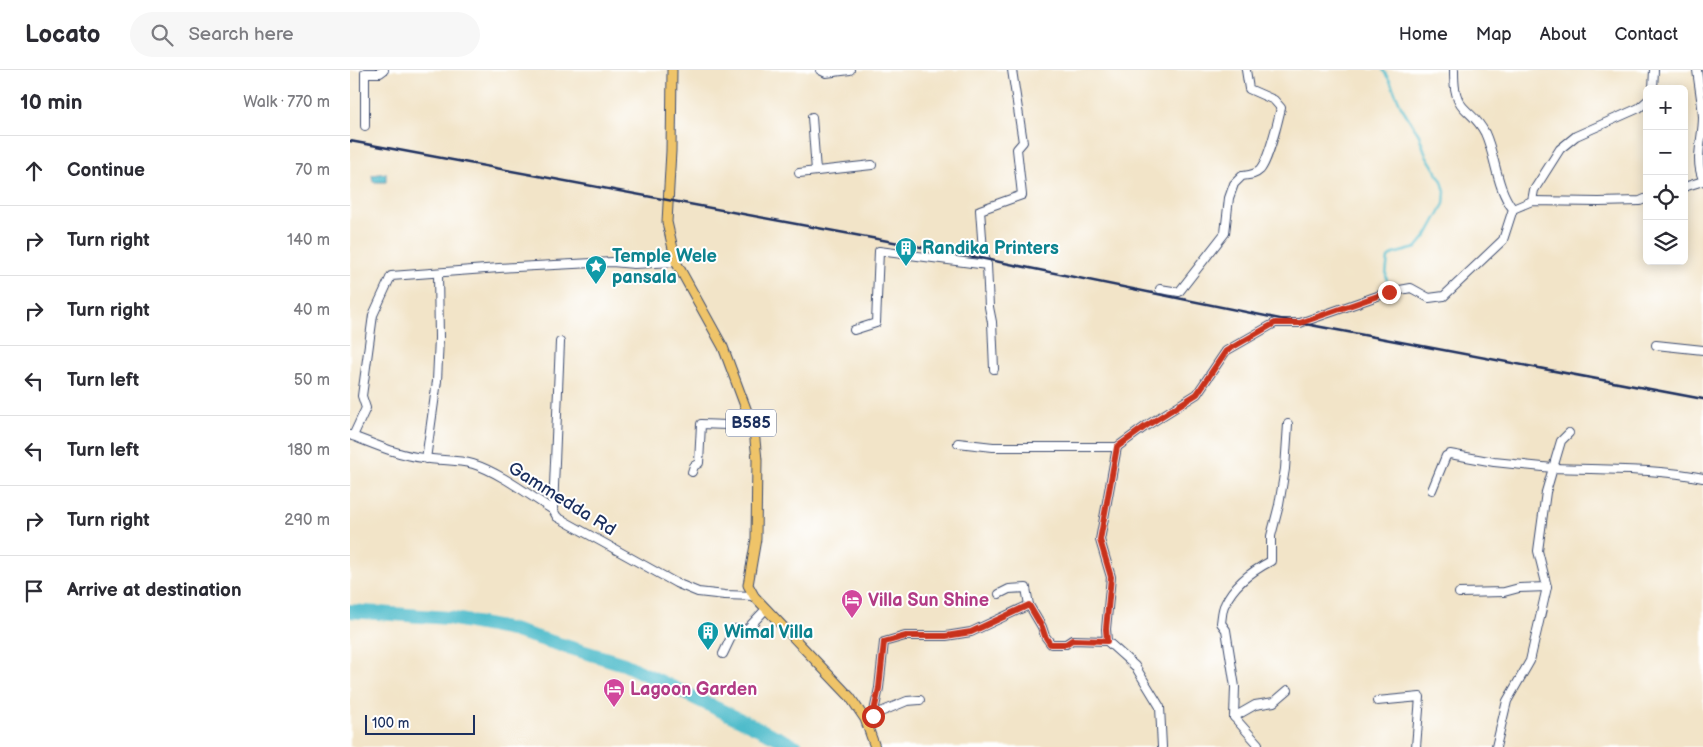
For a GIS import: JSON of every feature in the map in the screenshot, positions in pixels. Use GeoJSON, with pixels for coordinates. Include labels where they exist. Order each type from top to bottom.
{"type":"FeatureCollection","features":[{"type":"Feature","properties":{"kind":"main road","name":"B585"},"geometry":{"type":"LineString","coordinates":[[672,70],[671,151],[667,222],[676,262],[723,347],[754,430],[757,460],[756,539],[748,585],[754,596]]}},
{"type":"Feature","properties":{"kind":"main road"},"geometry":{"type":"LineString","coordinates":[[754,596],[869,717],[875,747]]}},
{"type":"Feature","properties":{"kind":"street"},"geometry":{"type":"LineString","coordinates":[[365,126],[365,72],[380,73],[384,70]]}},
{"type":"Feature","properties":{"kind":"street"},"geometry":{"type":"LineString","coordinates":[[821,70],[826,73],[850,70]]}},
{"type":"Feature","properties":{"kind":"street"},"geometry":{"type":"LineString","coordinates":[[994,369],[992,322],[980,210],[1022,195],[1017,149],[1024,142],[1012,70]]}},
{"type":"Feature","properties":{"kind":"street"},"geometry":{"type":"LineString","coordinates":[[1160,289],[1179,292],[1225,233],[1229,198],[1234,184],[1242,176],[1254,175],[1261,169],[1274,136],[1281,108],[1274,100],[1249,89],[1246,70]]}},
{"type":"Feature","properties":{"kind":"street"},"geometry":{"type":"LineString","coordinates":[[1454,70],[1456,94],[1462,106],[1475,117],[1485,134],[1498,177],[1513,209]]}},
{"type":"Feature","properties":{"kind":"street"},"geometry":{"type":"LineString","coordinates":[[1653,85],[1654,70]]}},
{"type":"Feature","properties":{"kind":"street"},"geometry":{"type":"LineString","coordinates":[[1688,186],[1703,180],[1698,157],[1703,138],[1703,117],[1697,70]]}},
{"type":"Feature","properties":{"kind":"street"},"geometry":{"type":"LineString","coordinates":[[1532,201],[1534,190],[1560,149],[1576,136],[1643,104]]}},
{"type":"Feature","properties":{"kind":"street"},"geometry":{"type":"LineString","coordinates":[[812,117],[816,171]]}},
{"type":"Feature","properties":{"kind":"street"},"geometry":{"type":"LineString","coordinates":[[799,173],[872,164]]}},
{"type":"Feature","properties":{"kind":"street"},"geometry":{"type":"LineString","coordinates":[[958,443],[992,447],[1117,447],[1197,394],[1226,351],[1275,323],[1300,323],[1389,292],[1411,288],[1429,298],[1444,296],[1503,240],[1513,209],[1532,201],[1599,202],[1643,200]]}},
{"type":"Feature","properties":{"kind":"street"},"geometry":{"type":"LineString","coordinates":[[854,330],[876,323],[879,251],[987,266]]}},
{"type":"Feature","properties":{"kind":"street"},"geometry":{"type":"LineString","coordinates":[[352,435],[366,408],[362,396],[372,315],[391,276],[612,262],[634,264],[676,262]]}},
{"type":"Feature","properties":{"kind":"street"},"geometry":{"type":"LineString","coordinates":[[426,459],[436,381],[439,338],[438,273]]}},
{"type":"Feature","properties":{"kind":"street"},"geometry":{"type":"LineString","coordinates":[[553,510],[560,342]]}},
{"type":"Feature","properties":{"kind":"street"},"geometry":{"type":"LineString","coordinates":[[1656,345],[1703,350]]}},
{"type":"Feature","properties":{"kind":"street"},"geometry":{"type":"LineString","coordinates":[[692,472],[694,466],[699,463],[701,424],[727,425],[750,418]]}},
{"type":"Feature","properties":{"kind":"street"},"geometry":{"type":"LineString","coordinates":[[1257,747],[1258,744],[1234,717],[1235,688],[1226,630],[1221,623],[1224,605],[1231,593],[1254,570],[1271,561],[1271,536],[1276,522],[1285,468],[1288,424]]}},
{"type":"Feature","properties":{"kind":"street"},"geometry":{"type":"LineString","coordinates":[[1496,747],[1507,701],[1530,661],[1547,587],[1546,576],[1538,551],[1546,492],[1561,441],[1568,433]]}},
{"type":"Feature","properties":{"kind":"street","name":"Gammedda Rd"},"geometry":{"type":"LineString","coordinates":[[352,435],[390,451],[426,459],[461,461],[474,464],[553,510],[557,517],[676,583],[698,592],[754,596]]}},
{"type":"Feature","properties":{"kind":"street"},"geometry":{"type":"LineString","coordinates":[[1107,641],[1106,629],[1111,577],[1100,540],[1117,447]]}},
{"type":"Feature","properties":{"kind":"street"},"geometry":{"type":"LineString","coordinates":[[1432,490],[1446,456],[1450,454],[1494,462],[1553,468],[1647,472],[1690,475],[1703,478]]}},
{"type":"Feature","properties":{"kind":"street"},"geometry":{"type":"LineString","coordinates":[[1458,593],[1504,592],[1519,588],[1547,587]]}},
{"type":"Feature","properties":{"kind":"street"},"geometry":{"type":"LineString","coordinates":[[999,594],[1009,589],[1026,588],[1029,605],[1050,644],[1066,644],[1072,640],[1107,641],[1135,666],[1160,707],[1163,731],[1162,747]]}},
{"type":"Feature","properties":{"kind":"street"},"geometry":{"type":"LineString","coordinates":[[869,717],[879,688],[884,642],[906,636],[946,636],[971,632],[1029,605]]}},
{"type":"Feature","properties":{"kind":"street"},"geometry":{"type":"LineString","coordinates":[[724,654],[735,629],[747,629],[766,609]]}},
{"type":"Feature","properties":{"kind":"street"},"geometry":{"type":"LineString","coordinates":[[1234,717],[1255,705],[1274,702],[1288,690]]}},
{"type":"Feature","properties":{"kind":"street"},"geometry":{"type":"LineString","coordinates":[[1377,701],[1420,697],[1416,747]]}},
{"type":"Feature","properties":{"kind":"street"},"geometry":{"type":"LineString","coordinates":[[869,717],[907,701],[920,700]]}},
{"type":"Feature","properties":{"kind":"water"},"geometry":{"type":"Polygon","coordinates":[[[386,173],[386,182],[373,182],[372,175],[386,173]]]}},
{"type":"Feature","properties":{"kind":"waterway"},"geometry":{"type":"LineString","coordinates":[[1383,70],[1401,106],[1419,135],[1426,155],[1442,181],[1445,192],[1444,204],[1427,235],[1416,248],[1393,254],[1388,258],[1387,281]]}},
{"type":"Feature","properties":{"kind":"waterway"},"geometry":{"type":"LineString","coordinates":[[350,611],[449,618],[512,630],[624,664],[797,747]]}},
{"type":"Feature","properties":{"kind":"railway"},"geometry":{"type":"LineString","coordinates":[[350,141],[985,259],[1300,323],[1703,399]]}},
{"type":"Feature","properties":{"kind":"place","name":"Randika Printers"},"geometry":{"type":"Point","coordinates":[906,267]}},
{"type":"Feature","properties":{"kind":"place","name":"Temple Wele pansala"},"geometry":{"type":"Point","coordinates":[596,285]}},
{"type":"Feature","properties":{"kind":"place","name":"Villa Sun Shine"},"geometry":{"type":"Point","coordinates":[852,619]}},
{"type":"Feature","properties":{"kind":"place","name":"Wimal Villa"},"geometry":{"type":"Point","coordinates":[708,651]}},
{"type":"Feature","properties":{"kind":"place","name":"Lagoon Garden"},"geometry":{"type":"Point","coordinates":[614,708]}},
{"type":"Feature","properties":{"kind":"route"},"geometry":{"type":"LineString","coordinates":[[873,716],[879,688],[884,642],[906,636],[946,636],[971,632],[1029,605],[1050,644],[1066,644],[1072,640],[1107,641],[1106,629],[1111,577],[1100,540],[1117,447],[1197,394],[1226,351],[1275,323],[1300,323],[1389,292]]}}]}
